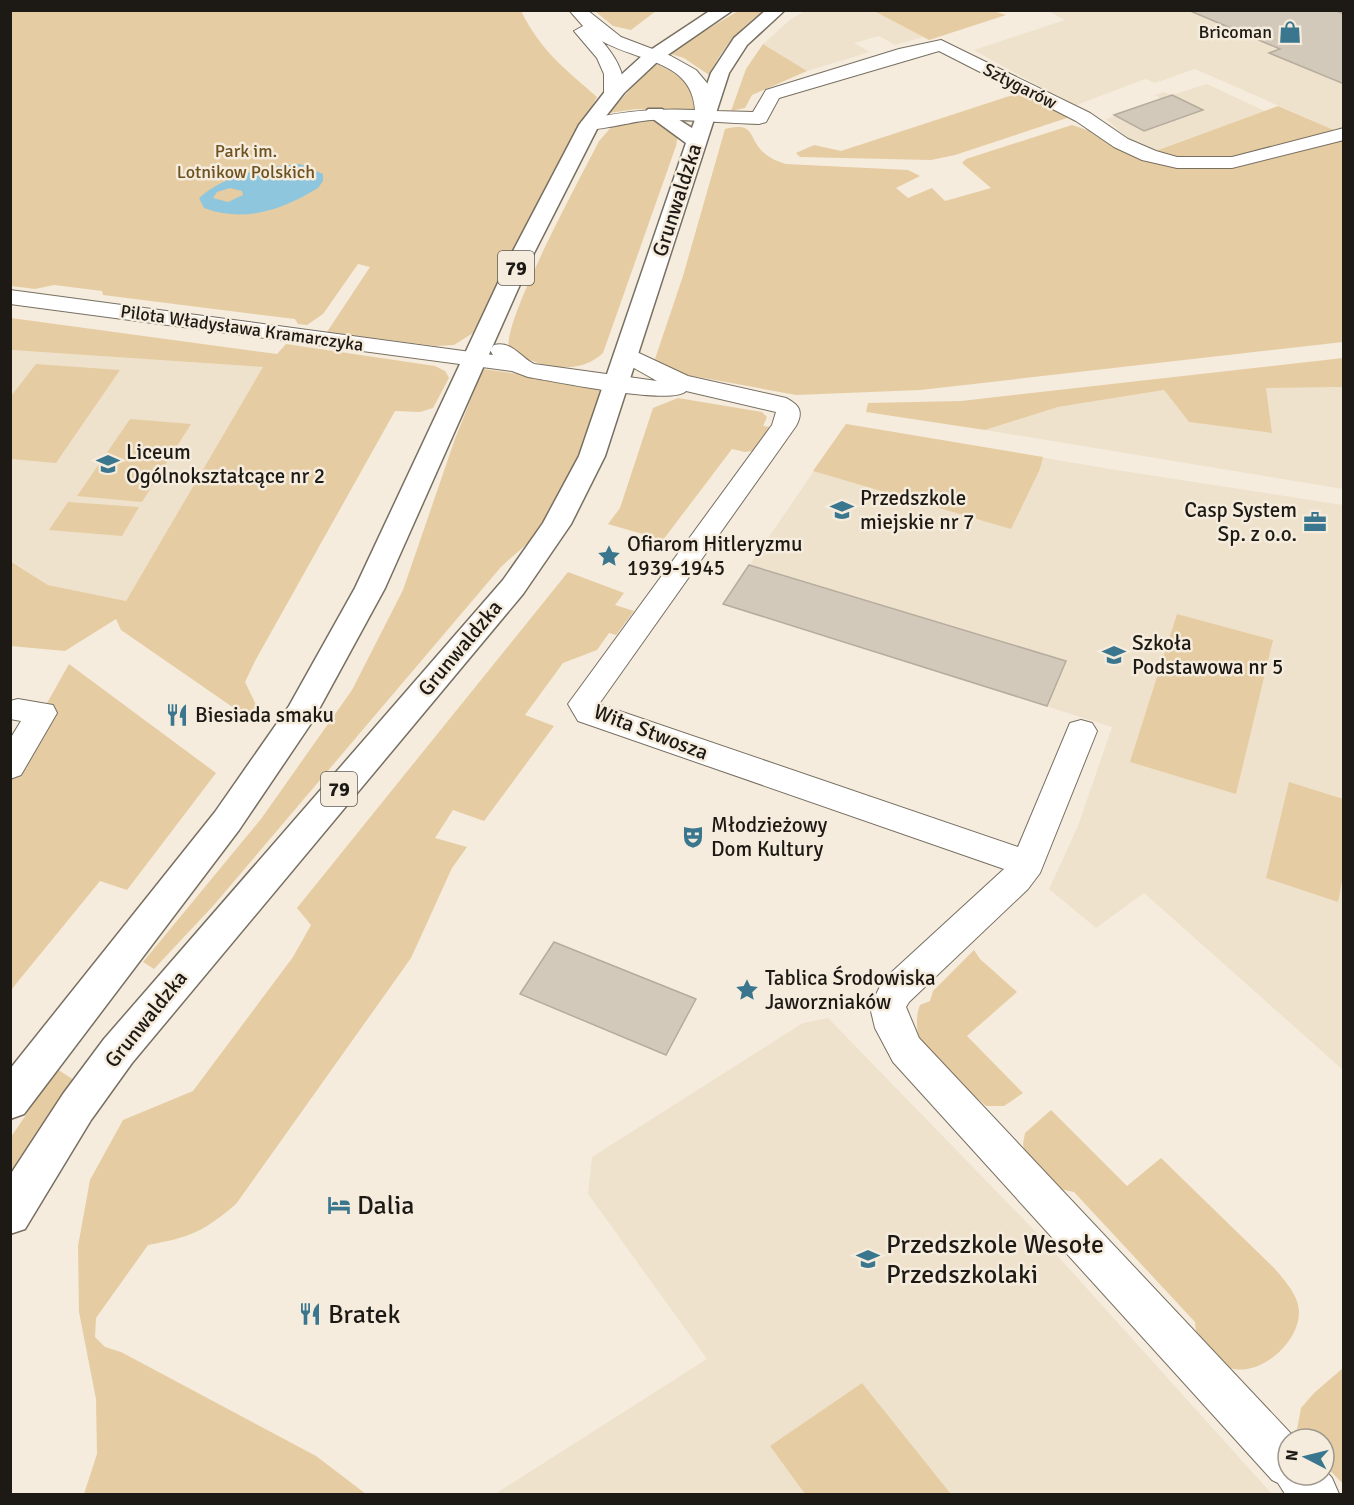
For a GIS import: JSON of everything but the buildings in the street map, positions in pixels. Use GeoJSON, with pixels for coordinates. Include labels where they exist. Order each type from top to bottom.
{"type":"FeatureCollection","features":[{"type":"Feature","properties":{"kind":"main road","name":"79"},"geometry":{"type":"LineString","coordinates":[[10,1101],[227,821],[301,714],[370,588],[487,330],[589,125],[613,92],[652,56],[677,38],[725,10]]}},
{"type":"Feature","properties":{"kind":"main road","name":"Grunwaldzka"},"geometry":{"type":"LineString","coordinates":[[10,1214],[77,1107],[118,1052],[513,587],[548,539],[583,478],[720,73],[734,49],[750,31],[777,10]]}},
{"type":"Feature","properties":{"kind":"main road"},"geometry":{"type":"LineString","coordinates":[[655,113],[671,121],[696,141]]}},
{"type":"Feature","properties":{"kind":"street"},"geometry":{"type":"LineString","coordinates":[[564,10],[608,60],[615,81],[613,92]]}},
{"type":"Feature","properties":{"kind":"street"},"geometry":{"type":"LineString","coordinates":[[577,10],[610,38],[685,69],[699,80],[705,97],[704,116],[655,113],[622,115],[589,125]]}},
{"type":"Feature","properties":{"kind":"street","name":"Sztygarów"},"geometry":{"type":"LineString","coordinates":[[704,116],[759,118],[772,94],[905,53],[941,45],[1083,117],[1091,126],[1137,152],[1165,161],[1201,166],[1236,162],[1344,134]]}},
{"type":"Feature","properties":{"kind":"street","name":"Pilota Władysława Kramarczyka"},"geometry":{"type":"LineString","coordinates":[[10,297],[518,365],[528,370],[566,375],[624,361],[641,388],[700,388],[777,403],[788,409]]}},
{"type":"Feature","properties":{"kind":"street"},"geometry":{"type":"LineString","coordinates":[[487,330],[506,357],[518,365]]}},
{"type":"Feature","properties":{"kind":"street"},"geometry":{"type":"LineString","coordinates":[[566,375],[599,363],[624,361]]}},
{"type":"Feature","properties":{"kind":"street","name":"Wita Stwosza"},"geometry":{"type":"LineString","coordinates":[[788,409],[788,418],[784,426],[583,704],[589,713],[1028,864]]}},
{"type":"Feature","properties":{"kind":"street"},"geometry":{"type":"LineString","coordinates":[[10,767],[42,713],[18,710]]}},
{"type":"Feature","properties":{"kind":"street"},"geometry":{"type":"LineString","coordinates":[[1081,731],[1028,864],[1016,879],[909,976],[896,991],[888,1007],[894,1028],[906,1050],[1276,1451]]}},
{"type":"Feature","properties":{"kind":"shaded area"},"geometry":{"type":"Polygon","coordinates":[[[805,11],[874,11],[923,37],[895,45],[879,36],[854,43],[870,52],[807,71],[763,44],[791,19],[805,11]]]}},
{"type":"Feature","properties":{"kind":"shaded area"},"geometry":{"type":"Polygon","coordinates":[[[1048,11],[1343,11],[1343,127],[1334,130],[1195,69],[1155,83],[1145,79],[1074,106],[974,50],[1065,20],[1048,11]]]}},
{"type":"Feature","properties":{"kind":"shaded area"},"geometry":{"type":"Polygon","coordinates":[[[1207,84],[1265,111],[1153,152],[1130,140],[1106,119],[1162,99],[1155,95],[1164,92],[1172,95],[1207,84]]]}},
{"type":"Feature","properties":{"kind":"shaded area","name":"Liceum Ogólnokształcące nr 2"},"geometry":{"type":"Polygon","coordinates":[[[10,350],[263,367],[126,601],[48,585],[11,561],[10,350]]]}},
{"type":"Feature","properties":{"kind":"shaded area"},"geometry":{"type":"Polygon","coordinates":[[[1343,387],[1343,489],[985,430],[1058,407],[1164,390],[1189,422],[1271,433],[1265,388],[1343,387]]]}},
{"type":"Feature","properties":{"kind":"shaded area","name":"Szkoła Podstawowa nr 5"},"geometry":{"type":"Polygon","coordinates":[[[846,424],[1116,470],[1343,505],[1343,1070],[1144,893],[1096,928],[1049,889],[1078,826],[1112,727],[723,604],[846,424]]]}},
{"type":"Feature","properties":{"kind":"shaded area"},"geometry":{"type":"Polygon","coordinates":[[[828,1018],[1038,1234],[1272,1494],[951,1494],[862,1383],[771,1446],[805,1494],[495,1494],[707,1359],[588,1194],[592,1157],[803,1023],[828,1018]]]}},
{"type":"Feature","properties":{"kind":"green space"},"geometry":{"type":"Polygon","coordinates":[[[990,10],[1006,15],[929,40],[874,11],[990,10]]]}},
{"type":"Feature","properties":{"kind":"green space","name":"Park im. Lotnikow Polskich"},"geometry":{"type":"Polygon","coordinates":[[[11,11],[521,11],[545,48],[597,97],[473,333],[454,345],[436,346],[327,332],[370,267],[358,264],[323,314],[307,325],[298,324],[295,319],[103,295],[102,291],[54,285],[35,289],[11,286],[11,11]]]}},
{"type":"Feature","properties":{"kind":"green space"},"geometry":{"type":"Polygon","coordinates":[[[595,11],[656,11],[631,30],[613,26],[595,11]]]}},
{"type":"Feature","properties":{"kind":"green space"},"geometry":{"type":"Polygon","coordinates":[[[738,11],[764,11],[732,39],[709,75],[684,58],[668,53],[738,11]]]}},
{"type":"Feature","properties":{"kind":"green space"},"geometry":{"type":"Polygon","coordinates":[[[763,44],[807,71],[752,95],[745,108],[731,111],[746,69],[763,44]]]}},
{"type":"Feature","properties":{"kind":"green space"},"geometry":{"type":"Polygon","coordinates":[[[654,63],[684,81],[693,94],[695,111],[636,109],[609,113],[654,63]]]}},
{"type":"Feature","properties":{"kind":"green space"},"geometry":{"type":"Polygon","coordinates":[[[1022,92],[1070,117],[955,155],[931,160],[800,157],[796,153],[814,145],[841,151],[1022,92]]]}},
{"type":"Feature","properties":{"kind":"green space"},"geometry":{"type":"Polygon","coordinates":[[[1278,106],[1334,130],[1343,127],[1343,342],[920,390],[796,395],[671,372],[654,362],[683,276],[725,129],[741,127],[746,129],[764,153],[786,164],[908,170],[920,176],[896,188],[908,198],[932,188],[945,201],[991,188],[962,163],[966,159],[1072,125],[1153,152],[1278,106]]]}},
{"type":"Feature","properties":{"kind":"green space"},"geometry":{"type":"Polygon","coordinates":[[[654,119],[678,135],[676,146],[603,353],[593,361],[581,365],[556,367],[531,360],[509,349],[510,334],[517,310],[561,214],[599,141],[615,123],[654,119]]]}},
{"type":"Feature","properties":{"kind":"green space"},"geometry":{"type":"Polygon","coordinates":[[[11,318],[277,354],[286,344],[435,366],[445,371],[449,378],[433,408],[420,412],[395,411],[255,661],[245,682],[258,709],[257,724],[121,630],[116,619],[65,651],[11,646],[10,561],[48,585],[126,601],[263,367],[11,350],[11,318]]]}},
{"type":"Feature","properties":{"kind":"green space"},"geometry":{"type":"Polygon","coordinates":[[[1343,358],[1343,387],[1266,388],[1272,433],[1189,422],[1164,390],[1058,407],[985,430],[866,412],[868,403],[961,401],[1343,358]]]}},
{"type":"Feature","properties":{"kind":"green space"},"geometry":{"type":"Polygon","coordinates":[[[36,364],[120,370],[56,463],[11,459],[11,396],[36,364]]]}},
{"type":"Feature","properties":{"kind":"green space"},"geometry":{"type":"Polygon","coordinates":[[[483,369],[603,386],[574,464],[557,501],[534,536],[501,567],[213,906],[154,969],[143,962],[261,819],[352,690],[403,590],[455,439],[483,369]]]}},
{"type":"Feature","properties":{"kind":"green space"},"geometry":{"type":"Polygon","coordinates":[[[678,398],[762,412],[767,417],[763,426],[770,427],[752,451],[732,449],[663,540],[608,524],[620,508],[653,408],[678,398]]]}},
{"type":"Feature","properties":{"kind":"green space"},"geometry":{"type":"Polygon","coordinates":[[[130,419],[191,424],[142,502],[77,496],[130,419]]]}},
{"type":"Feature","properties":{"kind":"green space"},"geometry":{"type":"Polygon","coordinates":[[[846,424],[1043,457],[1040,469],[1011,529],[813,471],[846,424]]]}},
{"type":"Feature","properties":{"kind":"green space"},"geometry":{"type":"Polygon","coordinates":[[[68,502],[139,507],[122,536],[49,530],[68,502]]]}},
{"type":"Feature","properties":{"kind":"green space"},"geometry":{"type":"Polygon","coordinates":[[[568,572],[624,593],[615,605],[634,611],[616,635],[609,633],[597,650],[563,663],[525,715],[554,726],[484,821],[453,810],[435,838],[467,847],[452,868],[411,958],[236,1204],[196,1232],[148,1245],[96,1318],[95,1337],[105,1347],[121,1352],[316,1456],[366,1494],[84,1494],[97,1454],[96,1399],[79,1312],[78,1246],[90,1180],[123,1120],[193,1091],[293,957],[311,925],[297,908],[568,572]]]}},
{"type":"Feature","properties":{"kind":"green space"},"geometry":{"type":"Polygon","coordinates":[[[1177,614],[1273,640],[1236,794],[1130,762],[1177,614]]]}},
{"type":"Feature","properties":{"kind":"green space"},"geometry":{"type":"Polygon","coordinates":[[[69,664],[216,773],[127,890],[100,881],[11,990],[11,767],[69,664]]]}},
{"type":"Feature","properties":{"kind":"green space"},"geometry":{"type":"Polygon","coordinates":[[[1289,782],[1343,799],[1343,876],[1338,902],[1266,878],[1289,782]]]}},
{"type":"Feature","properties":{"kind":"green space"},"geometry":{"type":"Polygon","coordinates":[[[974,950],[980,959],[1017,992],[967,1036],[1023,1093],[1004,1106],[986,1106],[943,1069],[927,1053],[918,1032],[917,1015],[920,1005],[930,1001],[933,991],[974,950]]]}},
{"type":"Feature","properties":{"kind":"green space"},"geometry":{"type":"Polygon","coordinates":[[[57,1069],[74,1080],[11,1173],[11,1137],[57,1069]]]}},
{"type":"Feature","properties":{"kind":"green space"},"geometry":{"type":"Polygon","coordinates":[[[1051,1110],[1127,1186],[1161,1158],[1275,1269],[1294,1295],[1299,1312],[1293,1334],[1277,1354],[1256,1366],[1234,1369],[1219,1362],[1197,1342],[1195,1322],[1074,1192],[1055,1188],[1026,1156],[1023,1144],[1025,1133],[1051,1110]]]}},
{"type":"Feature","properties":{"kind":"green space"},"geometry":{"type":"Polygon","coordinates":[[[1343,1368],[1343,1484],[1336,1477],[1336,1427],[1297,1427],[1301,1408],[1314,1393],[1343,1368]]]}},
{"type":"Feature","properties":{"kind":"green space"},"geometry":{"type":"Polygon","coordinates":[[[862,1383],[951,1494],[805,1494],[770,1446],[862,1383]]]}},
{"type":"Feature","properties":{"kind":"water"},"geometry":{"type":"Polygon","coordinates":[[[300,164],[323,174],[323,181],[318,188],[291,203],[249,214],[219,212],[204,208],[199,198],[221,183],[246,173],[300,164]],[[230,188],[217,192],[213,198],[228,202],[243,195],[242,191],[230,188]]]}},
{"type":"Feature","properties":{"kind":"place","name":"Bricoman"},"geometry":{"type":"Point","coordinates":[1290,32]}},
{"type":"Feature","properties":{"kind":"place","name":"Liceum Ogólnokształcące nr 2"},"geometry":{"type":"Point","coordinates":[108,464]}},
{"type":"Feature","properties":{"kind":"place","name":"Przedszkole miejskie nr 7"},"geometry":{"type":"Point","coordinates":[842,510]}},
{"type":"Feature","properties":{"kind":"place","name":"Casp System Sp. z o.o."},"geometry":{"type":"Point","coordinates":[1315,522]}},
{"type":"Feature","properties":{"kind":"place","name":"Ofiarom Hitleryzmu 1939-1945"},"geometry":{"type":"Point","coordinates":[609,556]}},
{"type":"Feature","properties":{"kind":"place","name":"Szkoła Podstawowa nr 5"},"geometry":{"type":"Point","coordinates":[1114,655]}},
{"type":"Feature","properties":{"kind":"place","name":"Biesiada smaku"},"geometry":{"type":"Point","coordinates":[177,715]}},
{"type":"Feature","properties":{"kind":"place","name":"Młodzieżowy Dom Kultury"},"geometry":{"type":"Point","coordinates":[693,837]}},
{"type":"Feature","properties":{"kind":"place","name":"Tablica Środowiska Jaworzniaków"},"geometry":{"type":"Point","coordinates":[747,990]}},
{"type":"Feature","properties":{"kind":"place","name":"Dalia"},"geometry":{"type":"Point","coordinates":[339,1205]}},
{"type":"Feature","properties":{"kind":"place","name":"Przedszkole Wesołe Przedszkolaki"},"geometry":{"type":"Point","coordinates":[868,1259]}},
{"type":"Feature","properties":{"kind":"place","name":"Bratek"},"geometry":{"type":"Point","coordinates":[310,1314]}}]}
